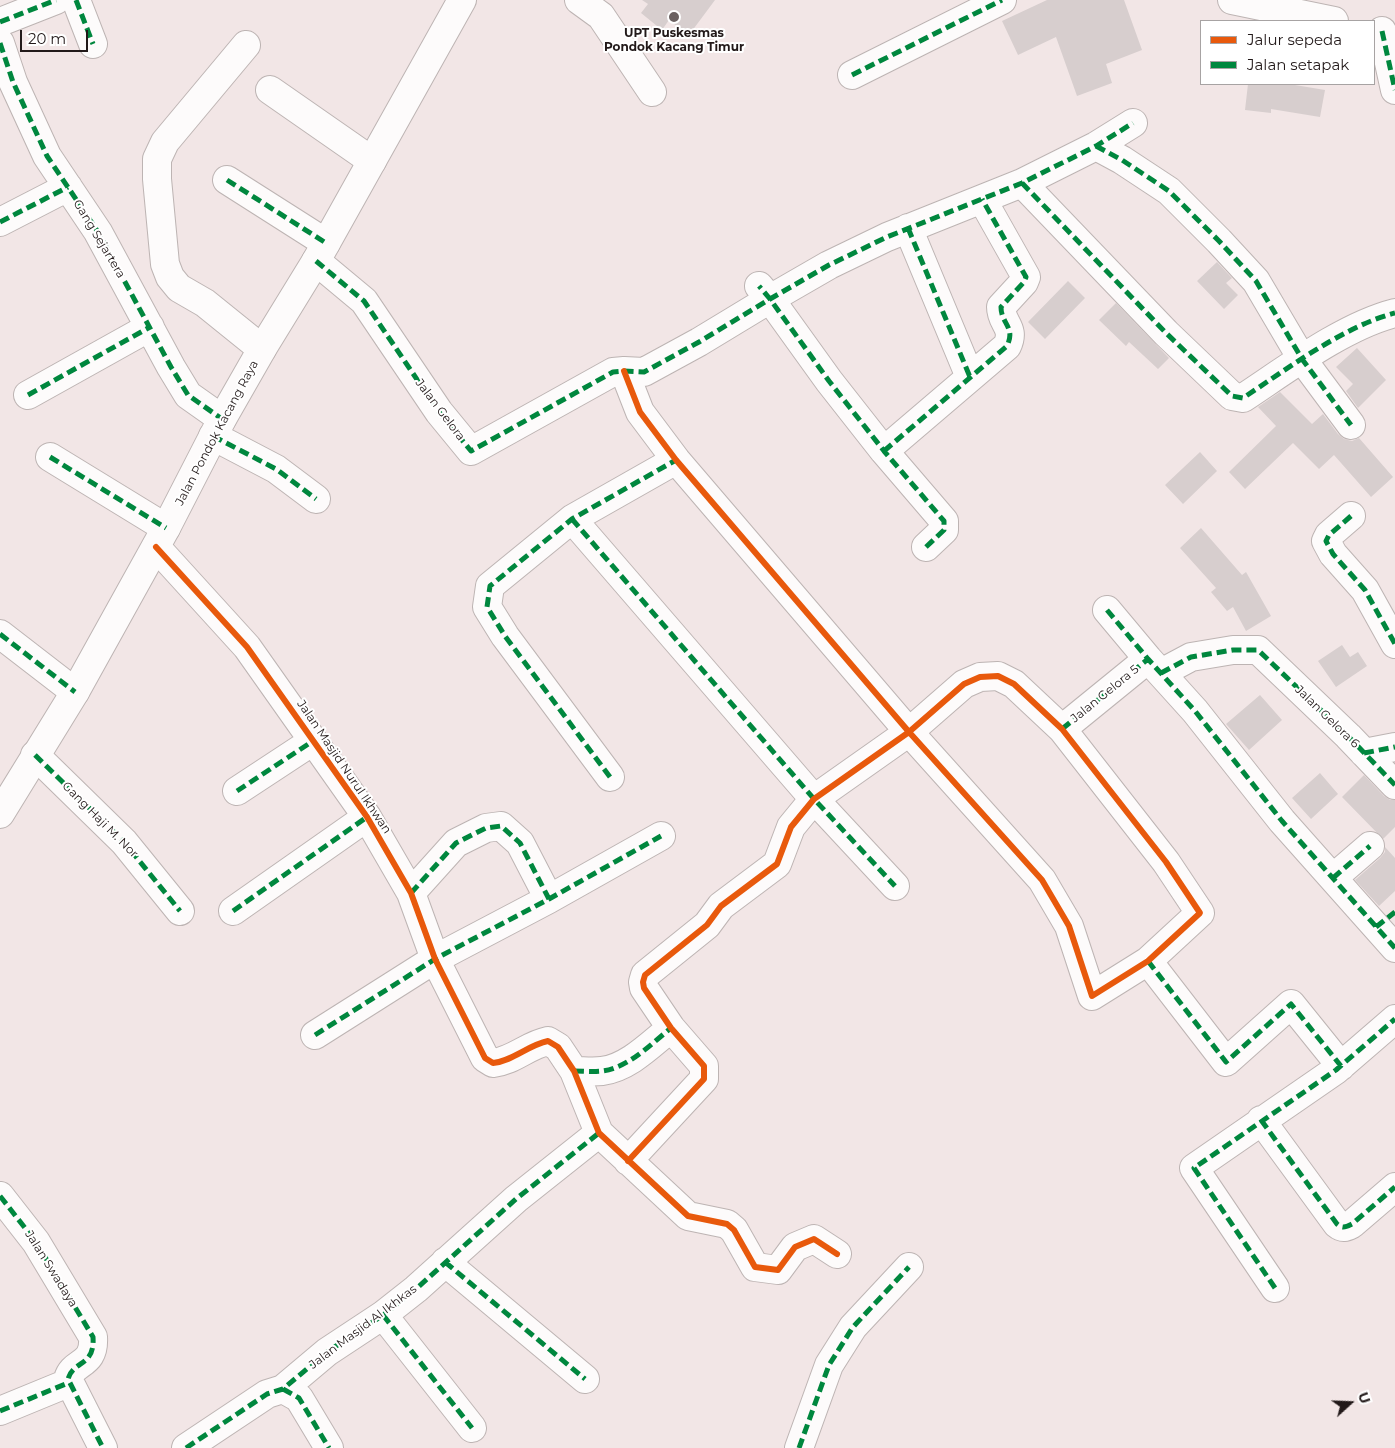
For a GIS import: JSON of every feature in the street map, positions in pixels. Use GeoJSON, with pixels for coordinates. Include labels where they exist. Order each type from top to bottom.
{"type":"FeatureCollection","features":[{"type":"Feature","properties":{"kind":"street"},"geometry":{"type":"LineString","coordinates":[[0,22],[56,0]]}},
{"type":"Feature","properties":{"kind":"street"},"geometry":{"type":"LineString","coordinates":[[76,0],[93,44]]}},
{"type":"Feature","properties":{"kind":"street","name":"Jalan Pondok Kacang Raya"},"geometry":{"type":"LineString","coordinates":[[0,814],[75,692],[161,538],[262,348],[321,252],[462,0]]}},
{"type":"Feature","properties":{"kind":"street"},"geometry":{"type":"LineString","coordinates":[[579,0],[601,16],[652,92]]}},
{"type":"Feature","properties":{"kind":"street"},"geometry":{"type":"LineString","coordinates":[[852,75],[1002,0]]}},
{"type":"Feature","properties":{"kind":"street"},"geometry":{"type":"LineString","coordinates":[[1232,0],[1329,20]]}},
{"type":"Feature","properties":{"kind":"street"},"geometry":{"type":"LineString","coordinates":[[1384,31],[1395,90]]}},
{"type":"Feature","properties":{"kind":"street","name":"Gang Sejartera"},"geometry":{"type":"LineString","coordinates":[[0,43],[13,82],[47,156],[98,232],[188,394],[218,428],[316,499]]}},
{"type":"Feature","properties":{"kind":"street"},"geometry":{"type":"LineString","coordinates":[[246,45],[165,142],[157,159],[157,179],[165,264],[170,277],[179,288],[205,303],[262,348]]}},
{"type":"Feature","properties":{"kind":"street"},"geometry":{"type":"LineString","coordinates":[[270,90],[372,161]]}},
{"type":"Feature","properties":{"kind":"street"},"geometry":{"type":"LineString","coordinates":[[628,1161],[704,1080],[704,1066],[671,1028],[644,988],[645,975],[707,925],[721,906],[777,864],[791,827],[814,799],[908,732],[964,684],[980,677],[998,676],[1014,684],[1062,729],[1166,862],[1200,913],[1148,961],[1092,996],[1069,926],[1042,880],[908,732],[676,460],[640,412],[624,371],[644,372],[699,342],[765,293],[908,228],[1022,183],[1096,146],[1133,123]]}},
{"type":"Feature","properties":{"kind":"street"},"geometry":{"type":"LineString","coordinates":[[1096,146],[1122,160],[1169,191],[1256,281],[1302,359],[1351,425]]}},
{"type":"Feature","properties":{"kind":"street"},"geometry":{"type":"LineString","coordinates":[[227,180],[321,252]]}},
{"type":"Feature","properties":{"kind":"street"},"geometry":{"type":"LineString","coordinates":[[1022,183],[1166,334],[1232,396],[1243,398],[1302,359],[1354,329],[1377,318],[1395,313]]}},
{"type":"Feature","properties":{"kind":"street"},"geometry":{"type":"LineString","coordinates":[[0,222],[68,187]]}},
{"type":"Feature","properties":{"kind":"street"},"geometry":{"type":"LineString","coordinates":[[884,451],[1007,346],[1011,338],[1002,313],[1002,307],[1024,282],[1026,277],[982,199]]}},
{"type":"Feature","properties":{"kind":"street"},"geometry":{"type":"LineString","coordinates":[[908,228],[970,377]]}},
{"type":"Feature","properties":{"kind":"street","name":"Jalan Gelora"},"geometry":{"type":"LineString","coordinates":[[321,252],[364,301],[439,412],[471,450],[612,372],[624,371]]}},
{"type":"Feature","properties":{"kind":"street"},"geometry":{"type":"LineString","coordinates":[[765,293],[829,381],[884,451],[944,520],[944,530],[926,547]]}},
{"type":"Feature","properties":{"kind":"street"},"geometry":{"type":"LineString","coordinates":[[28,395],[150,328]]}},
{"type":"Feature","properties":{"kind":"street","name":"Jalan Masjid Nurul Ikhwan"},"geometry":{"type":"LineString","coordinates":[[50,457],[161,538],[247,647],[367,817],[411,893],[435,958],[485,1058],[493,1063],[501,1062],[538,1043],[548,1041],[558,1047],[574,1071],[599,1133]]}},
{"type":"Feature","properties":{"kind":"street"},"geometry":{"type":"LineString","coordinates":[[610,777],[505,636],[487,607],[490,586],[572,519],[676,460]]}},
{"type":"Feature","properties":{"kind":"street"},"geometry":{"type":"LineString","coordinates":[[1351,516],[1329,535],[1326,541],[1333,554],[1365,590],[1395,644]]}},
{"type":"Feature","properties":{"kind":"street"},"geometry":{"type":"LineString","coordinates":[[572,519],[814,799],[895,886]]}},
{"type":"Feature","properties":{"kind":"street"},"geometry":{"type":"LineString","coordinates":[[1107,610],[1194,711],[1282,821],[1333,878],[1386,919],[1395,948]]}},
{"type":"Feature","properties":{"kind":"street"},"geometry":{"type":"LineString","coordinates":[[0,634],[75,692]]}},
{"type":"Feature","properties":{"kind":"street","name":"Jalan Gelora 5"},"geometry":{"type":"LineString","coordinates":[[1062,729],[1154,666],[1233,650],[1258,650]]}},
{"type":"Feature","properties":{"kind":"street","name":"Jalan Gelora 6"},"geometry":{"type":"LineString","coordinates":[[1258,650],[1395,785]]}},
{"type":"Feature","properties":{"kind":"street"},"geometry":{"type":"LineString","coordinates":[[237,791],[313,741]]}},
{"type":"Feature","properties":{"kind":"street"},"geometry":{"type":"LineString","coordinates":[[1364,753],[1395,747]]}},
{"type":"Feature","properties":{"kind":"street","name":"Gang Haji M. Nor"},"geometry":{"type":"LineString","coordinates":[[35,755],[124,842],[180,912]]}},
{"type":"Feature","properties":{"kind":"street"},"geometry":{"type":"LineString","coordinates":[[233,911],[367,817]]}},
{"type":"Feature","properties":{"kind":"street"},"geometry":{"type":"LineString","coordinates":[[411,893],[456,843],[486,828],[501,826],[520,844],[549,899]]}},
{"type":"Feature","properties":{"kind":"street"},"geometry":{"type":"LineString","coordinates":[[315,1035],[435,958],[549,899],[661,836]]}},
{"type":"Feature","properties":{"kind":"street"},"geometry":{"type":"LineString","coordinates":[[1333,878],[1370,846]]}},
{"type":"Feature","properties":{"kind":"street"},"geometry":{"type":"LineString","coordinates":[[1148,961],[1226,1062],[1291,1004],[1341,1066]]}},
{"type":"Feature","properties":{"kind":"street"},"geometry":{"type":"LineString","coordinates":[[1275,1288],[1194,1168],[1341,1066],[1395,1019]]}},
{"type":"Feature","properties":{"kind":"street"},"geometry":{"type":"LineString","coordinates":[[574,1071],[602,1071],[616,1068],[636,1056],[671,1028]]}},
{"type":"Feature","properties":{"kind":"street"},"geometry":{"type":"LineString","coordinates":[[1261,1120],[1340,1227],[1344,1228],[1352,1224],[1395,1187]]}},
{"type":"Feature","properties":{"kind":"street"},"geometry":{"type":"LineString","coordinates":[[599,1133],[688,1216],[727,1224],[734,1230],[756,1267],[778,1270],[795,1247],[814,1239],[837,1254]]}},
{"type":"Feature","properties":{"kind":"street","name":"Jalan Masjid Al Ikhkas"},"geometry":{"type":"LineString","coordinates":[[186,1448],[266,1394],[283,1389],[327,1352],[383,1315],[416,1289],[516,1199],[599,1133]]}},
{"type":"Feature","properties":{"kind":"street","name":"Jalan Swadaya"},"geometry":{"type":"LineString","coordinates":[[0,1196],[36,1242],[93,1337],[94,1347],[89,1358],[69,1374],[68,1383]]}},
{"type":"Feature","properties":{"kind":"street"},"geometry":{"type":"LineString","coordinates":[[445,1262],[584,1379]]}},
{"type":"Feature","properties":{"kind":"street"},"geometry":{"type":"LineString","coordinates":[[799,1448],[829,1365],[853,1328],[909,1267]]}},
{"type":"Feature","properties":{"kind":"street"},"geometry":{"type":"LineString","coordinates":[[383,1315],[472,1428]]}},
{"type":"Feature","properties":{"kind":"street"},"geometry":{"type":"LineString","coordinates":[[0,1411],[68,1383],[103,1448]]}},
{"type":"Feature","properties":{"kind":"street"},"geometry":{"type":"LineString","coordinates":[[283,1389],[300,1398],[329,1448]]}},
{"type":"Feature","properties":{"kind":"building","name":"UPT Puskesmas Pondok Kacang Timur"},"geometry":{"type":"Polygon","coordinates":[[[642,0],[715,0],[689,35],[669,20],[662,30],[641,13],[648,4],[642,0]]]}},
{"type":"Feature","properties":{"kind":"building"},"geometry":{"type":"Polygon","coordinates":[[[1047,0],[1124,0],[1142,50],[1106,64],[1112,83],[1077,96],[1056,37],[1018,55],[1002,21],[1047,0]]]}},
{"type":"Feature","properties":{"kind":"building"},"geometry":{"type":"Polygon","coordinates":[[[1248,85],[1295,85],[1325,90],[1320,117],[1271,109],[1271,113],[1245,110],[1248,85]]]}},
{"type":"Feature","properties":{"kind":"building"},"geometry":{"type":"Polygon","coordinates":[[[1217,262],[1232,278],[1226,283],[1238,295],[1224,309],[1197,281],[1217,262]]]}},
{"type":"Feature","properties":{"kind":"building"},"geometry":{"type":"Polygon","coordinates":[[[1068,281],[1085,298],[1045,339],[1028,322],[1068,281]]]}},
{"type":"Feature","properties":{"kind":"building"},"geometry":{"type":"Polygon","coordinates":[[[1116,303],[1169,358],[1158,369],[1129,342],[1126,346],[1099,320],[1116,303]]]}},
{"type":"Feature","properties":{"kind":"building"},"geometry":{"type":"Polygon","coordinates":[[[1357,348],[1386,380],[1358,408],[1346,391],[1353,384],[1336,367],[1357,348]]]}},
{"type":"Feature","properties":{"kind":"building"},"geometry":{"type":"Polygon","coordinates":[[[1280,392],[1312,424],[1323,414],[1344,439],[1352,441],[1359,438],[1393,477],[1371,497],[1334,455],[1319,469],[1293,443],[1245,489],[1229,472],[1276,426],[1258,407],[1280,392]]]}},
{"type":"Feature","properties":{"kind":"building"},"geometry":{"type":"Polygon","coordinates":[[[1200,452],[1217,471],[1183,504],[1165,485],[1200,452]]]}},
{"type":"Feature","properties":{"kind":"building"},"geometry":{"type":"Polygon","coordinates":[[[1201,528],[1242,575],[1246,572],[1271,616],[1246,631],[1233,607],[1227,611],[1211,592],[1216,588],[1180,548],[1201,528]]]}},
{"type":"Feature","properties":{"kind":"building"},"geometry":{"type":"Polygon","coordinates":[[[1342,645],[1350,657],[1358,652],[1367,666],[1336,687],[1318,661],[1342,645]]]}},
{"type":"Feature","properties":{"kind":"building"},"geometry":{"type":"Polygon","coordinates":[[[1260,695],[1282,720],[1249,750],[1226,724],[1260,695]]]}},
{"type":"Feature","properties":{"kind":"building"},"geometry":{"type":"Polygon","coordinates":[[[1320,773],[1338,794],[1311,819],[1292,798],[1320,773]]]}},
{"type":"Feature","properties":{"kind":"building"},"geometry":{"type":"Polygon","coordinates":[[[1364,775],[1384,796],[1390,800],[1395,800],[1395,827],[1383,839],[1342,797],[1364,775]]]}},
{"type":"Feature","properties":{"kind":"building"},"geometry":{"type":"Polygon","coordinates":[[[1385,847],[1395,858],[1395,891],[1379,906],[1355,880],[1380,858],[1385,852],[1385,847]]]}},
{"type":"Feature","properties":{"kind":"marked path"},"geometry":{"type":"LineString","coordinates":[[0,22],[56,0]]}},
{"type":"Feature","properties":{"kind":"marked path"},"geometry":{"type":"LineString","coordinates":[[76,0],[93,44]]}},
{"type":"Feature","properties":{"kind":"marked path"},"geometry":{"type":"LineString","coordinates":[[852,75],[1002,0]]}},
{"type":"Feature","properties":{"kind":"marked path"},"geometry":{"type":"LineString","coordinates":[[1382,31],[1395,90]]}},
{"type":"Feature","properties":{"kind":"marked path"},"geometry":{"type":"LineString","coordinates":[[0,43],[13,82],[47,156],[98,232],[171,367],[188,395],[222,419]]}},
{"type":"Feature","properties":{"kind":"marked path"},"geometry":{"type":"LineString","coordinates":[[926,547],[944,530],[944,521],[884,451],[829,381],[770,299],[829,265],[887,237],[1022,183],[1096,146],[1133,123]]}},
{"type":"Feature","properties":{"kind":"marked path"},"geometry":{"type":"LineString","coordinates":[[1096,146],[1122,160],[1169,191],[1256,281],[1302,359],[1351,425]]}},
{"type":"Feature","properties":{"kind":"marked path"},"geometry":{"type":"LineString","coordinates":[[227,180],[326,243]]}},
{"type":"Feature","properties":{"kind":"marked path"},"geometry":{"type":"LineString","coordinates":[[1022,183],[1166,333],[1232,396],[1243,398],[1336,338],[1376,319],[1395,313]]}},
{"type":"Feature","properties":{"kind":"marked path"},"geometry":{"type":"LineString","coordinates":[[0,222],[68,187]]}},
{"type":"Feature","properties":{"kind":"marked path"},"geometry":{"type":"LineString","coordinates":[[884,451],[1007,346],[1010,334],[1003,318],[1001,307],[1024,282],[1026,277],[982,199]]}},
{"type":"Feature","properties":{"kind":"marked path"},"geometry":{"type":"LineString","coordinates":[[908,228],[970,377]]}},
{"type":"Feature","properties":{"kind":"marked path"},"geometry":{"type":"LineString","coordinates":[[316,261],[364,301],[439,412],[471,451],[613,372],[644,372],[699,342],[770,299],[759,286]]}},
{"type":"Feature","properties":{"kind":"marked path"},"geometry":{"type":"LineString","coordinates":[[28,395],[150,327]]}},
{"type":"Feature","properties":{"kind":"marked path"},"geometry":{"type":"LineString","coordinates":[[213,436],[276,469],[316,499]]}},
{"type":"Feature","properties":{"kind":"marked path"},"geometry":{"type":"LineString","coordinates":[[50,457],[166,528]]}},
{"type":"Feature","properties":{"kind":"marked path"},"geometry":{"type":"LineString","coordinates":[[610,777],[505,636],[487,607],[490,586],[572,519],[676,460]]}},
{"type":"Feature","properties":{"kind":"marked path"},"geometry":{"type":"LineString","coordinates":[[1351,516],[1329,535],[1326,541],[1333,554],[1365,590],[1395,644]]}},
{"type":"Feature","properties":{"kind":"marked path"},"geometry":{"type":"LineString","coordinates":[[572,519],[814,799],[895,886]]}},
{"type":"Feature","properties":{"kind":"marked path"},"geometry":{"type":"LineString","coordinates":[[1107,610],[1195,711],[1282,821],[1395,948]]}},
{"type":"Feature","properties":{"kind":"marked path"},"geometry":{"type":"LineString","coordinates":[[0,634],[75,692]]}},
{"type":"Feature","properties":{"kind":"marked path"},"geometry":{"type":"LineString","coordinates":[[1161,673],[1191,657],[1233,650],[1258,650],[1348,736],[1395,785]]}},
{"type":"Feature","properties":{"kind":"marked path"},"geometry":{"type":"LineString","coordinates":[[1062,729],[1148,659]]}},
{"type":"Feature","properties":{"kind":"marked path"},"geometry":{"type":"LineString","coordinates":[[237,791],[313,741]]}},
{"type":"Feature","properties":{"kind":"marked path"},"geometry":{"type":"LineString","coordinates":[[1364,753],[1395,747]]}},
{"type":"Feature","properties":{"kind":"marked path"},"geometry":{"type":"LineString","coordinates":[[35,755],[124,842],[180,911]]}},
{"type":"Feature","properties":{"kind":"marked path"},"geometry":{"type":"LineString","coordinates":[[233,911],[367,817]]}},
{"type":"Feature","properties":{"kind":"marked path"},"geometry":{"type":"LineString","coordinates":[[411,893],[456,843],[486,828],[501,826],[520,843],[549,899]]}},
{"type":"Feature","properties":{"kind":"marked path"},"geometry":{"type":"LineString","coordinates":[[315,1035],[435,959],[549,899],[661,836]]}},
{"type":"Feature","properties":{"kind":"marked path"},"geometry":{"type":"LineString","coordinates":[[1333,878],[1370,846]]}},
{"type":"Feature","properties":{"kind":"marked path"},"geometry":{"type":"LineString","coordinates":[[1376,927],[1395,912]]}},
{"type":"Feature","properties":{"kind":"marked path"},"geometry":{"type":"LineString","coordinates":[[1148,961],[1226,1062],[1291,1004],[1341,1066]]}},
{"type":"Feature","properties":{"kind":"marked path"},"geometry":{"type":"LineString","coordinates":[[1275,1288],[1194,1168],[1336,1070],[1395,1019]]}},
{"type":"Feature","properties":{"kind":"marked path"},"geometry":{"type":"LineString","coordinates":[[574,1071],[612,1069],[639,1054],[671,1028]]}},
{"type":"Feature","properties":{"kind":"marked path"},"geometry":{"type":"LineString","coordinates":[[1261,1120],[1341,1227],[1352,1224],[1395,1187]]}},
{"type":"Feature","properties":{"kind":"marked path"},"geometry":{"type":"LineString","coordinates":[[186,1448],[267,1394],[283,1389],[327,1352],[383,1315],[416,1289],[516,1199],[599,1133]]}},
{"type":"Feature","properties":{"kind":"marked path"},"geometry":{"type":"LineString","coordinates":[[0,1196],[36,1242],[93,1337],[91,1354],[74,1369],[68,1379],[103,1448]]}},
{"type":"Feature","properties":{"kind":"marked path"},"geometry":{"type":"LineString","coordinates":[[445,1262],[585,1379]]}},
{"type":"Feature","properties":{"kind":"marked path"},"geometry":{"type":"LineString","coordinates":[[799,1448],[829,1365],[853,1327],[909,1267]]}},
{"type":"Feature","properties":{"kind":"marked path"},"geometry":{"type":"LineString","coordinates":[[383,1315],[472,1428]]}},
{"type":"Feature","properties":{"kind":"marked path"},"geometry":{"type":"LineString","coordinates":[[0,1411],[68,1383]]}},
{"type":"Feature","properties":{"kind":"marked path"},"geometry":{"type":"LineString","coordinates":[[283,1389],[299,1398],[329,1448]]}},
{"type":"Feature","properties":{"kind":"cycle path"},"geometry":{"type":"LineString","coordinates":[[624,371],[640,412],[676,460],[909,732],[1042,880],[1069,926],[1092,996],[1148,961],[1200,913],[1166,862],[1062,729],[1014,684],[998,676],[980,677],[964,684],[909,732],[814,799],[791,827],[777,864],[721,906],[707,925],[645,975],[644,988],[671,1028],[704,1066],[704,1079],[628,1161]]}},
{"type":"Feature","properties":{"kind":"cycle path"},"geometry":{"type":"LineString","coordinates":[[156,547],[247,647],[367,817],[411,893],[435,959],[485,1058],[493,1063],[500,1062],[548,1041],[558,1047],[574,1071],[599,1133],[688,1216],[727,1224],[734,1230],[755,1267],[778,1270],[795,1247],[814,1239],[837,1254]]}},
{"type":"Feature","properties":{"kind":"place","name":"UPT Puskesmas Pondok Kacang Timur"},"geometry":{"type":"Point","coordinates":[674,17]}}]}
